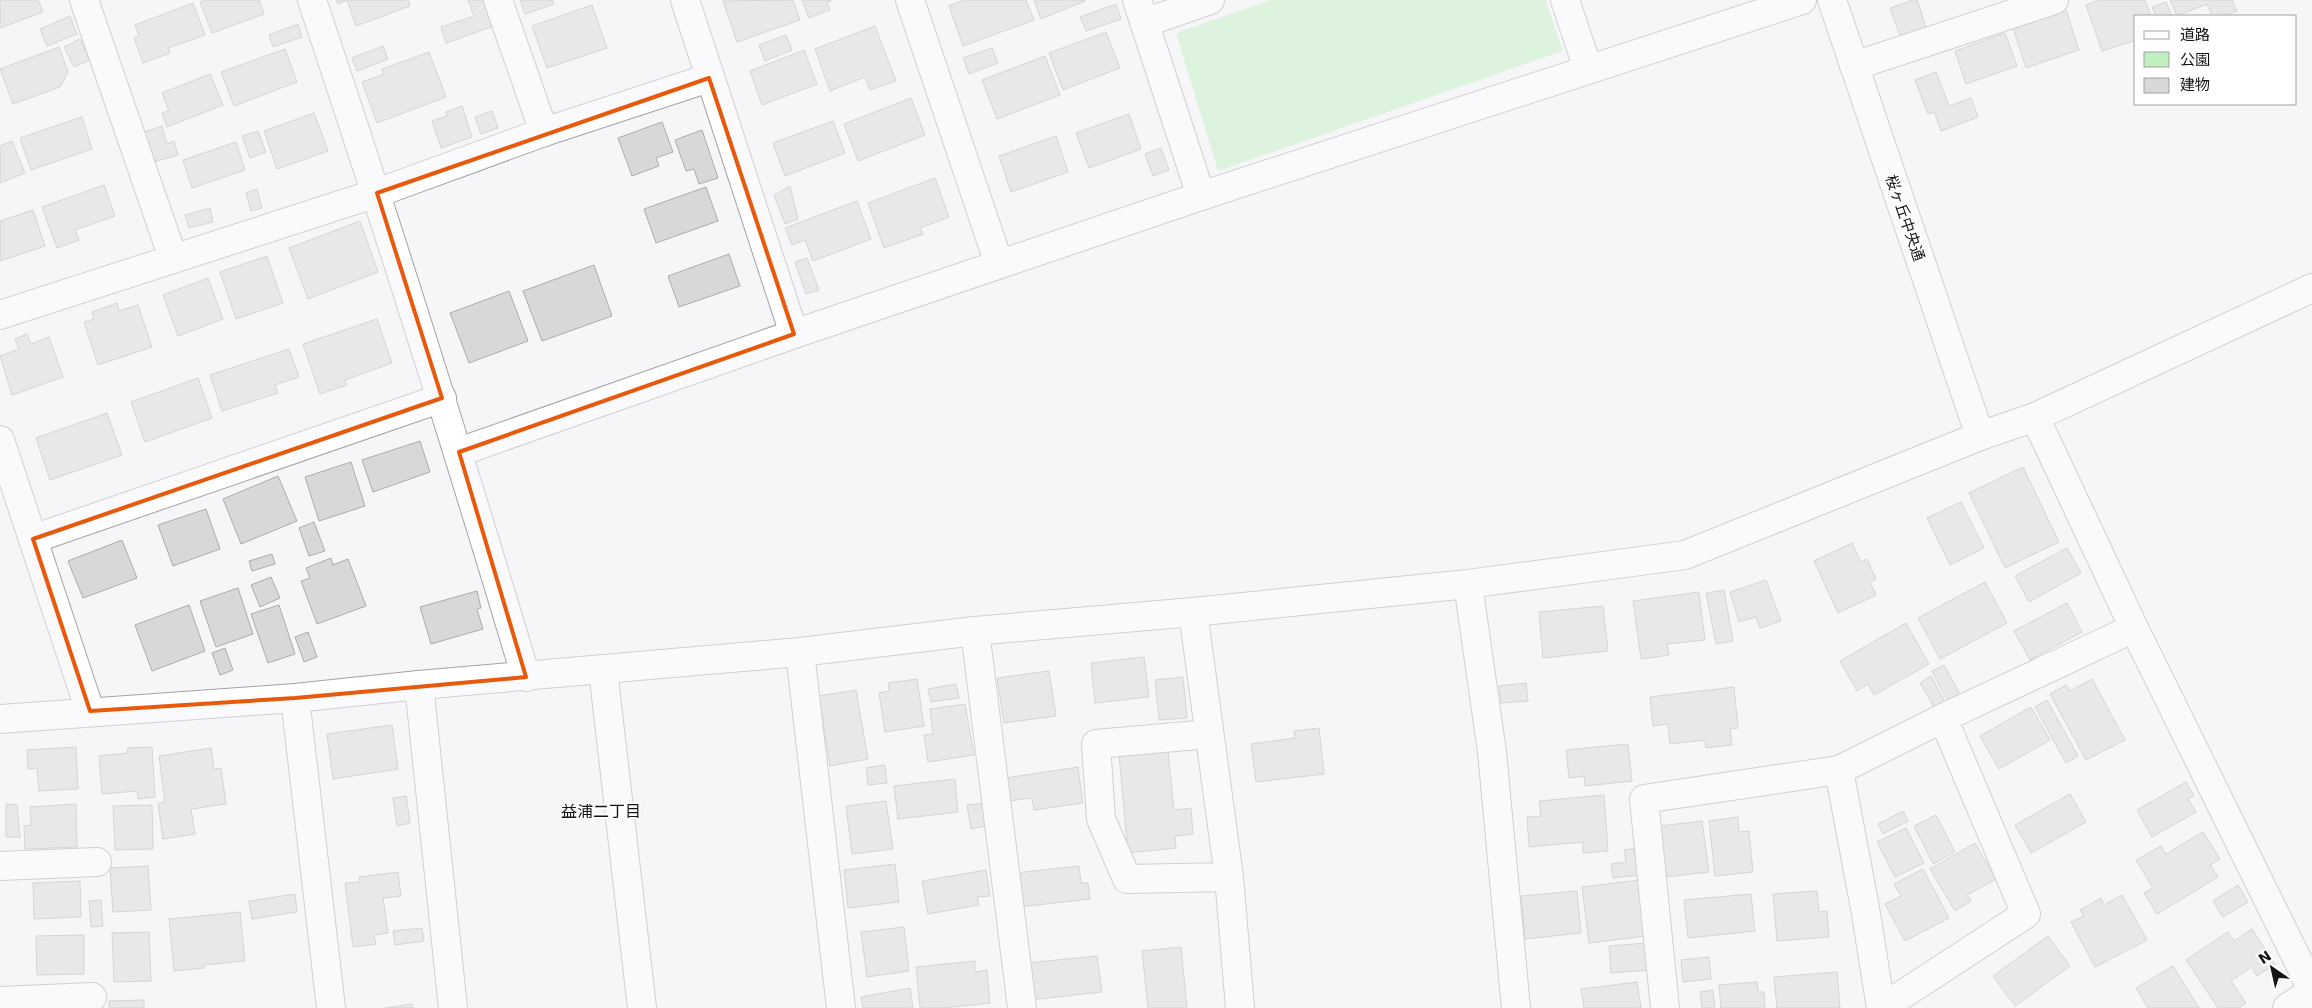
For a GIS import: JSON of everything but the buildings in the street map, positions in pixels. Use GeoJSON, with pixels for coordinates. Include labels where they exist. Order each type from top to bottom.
{"type":"FeatureCollection","features":[{"type":"Feature","properties":{"kind":"street"},"geometry":{"type":"LineString","coordinates":[[84,0],[172,258]]}},
{"type":"Feature","properties":{"kind":"street"},"geometry":{"type":"LineString","coordinates":[[312,0],[377,193],[442,398],[526,677]]}},
{"type":"Feature","properties":{"kind":"street"},"geometry":{"type":"LineString","coordinates":[[498,0],[544,132]]}},
{"type":"Feature","properties":{"kind":"street"},"geometry":{"type":"LineString","coordinates":[[685,0],[794,334]]}},
{"type":"Feature","properties":{"kind":"street"},"geometry":{"type":"LineString","coordinates":[[910,0],[999,264]]}},
{"type":"Feature","properties":{"kind":"street"},"geometry":{"type":"LineString","coordinates":[[1200,196],[1140,12],[1210,0]]}},
{"type":"Feature","properties":{"kind":"street"},"geometry":{"type":"LineString","coordinates":[[1565,0],[1588,69]]}},
{"type":"Feature","properties":{"kind":"street"},"geometry":{"type":"LineString","coordinates":[[459,452],[794,334],[1200,196],[1802,0]]}},
{"type":"Feature","properties":{"kind":"street","name":"桜ヶ丘中央通"},"geometry":{"type":"LineString","coordinates":[[1832,0],[1980,436]]}},
{"type":"Feature","properties":{"kind":"street"},"geometry":{"type":"LineString","coordinates":[[1854,66],[2054,0]]}},
{"type":"Feature","properties":{"kind":"street"},"geometry":{"type":"LineString","coordinates":[[0,315],[377,193],[544,132],[709,78]]}},
{"type":"Feature","properties":{"kind":"street"},"geometry":{"type":"LineString","coordinates":[[0,719],[90,711],[295,698],[418,685],[800,652],[975,631],[1193,612],[1468,584],[1685,554],[1980,436],[2035,417],[2312,288]]}},
{"type":"Feature","properties":{"kind":"street"},"geometry":{"type":"LineString","coordinates":[[33,539],[442,398]]}},
{"type":"Feature","properties":{"kind":"street"},"geometry":{"type":"LineString","coordinates":[[2035,417],[2134,628],[2312,990],[2286,1008]]}},
{"type":"Feature","properties":{"kind":"street"},"geometry":{"type":"LineString","coordinates":[[0,440],[90,711]]}},
{"type":"Feature","properties":{"kind":"street"},"geometry":{"type":"LineString","coordinates":[[1468,584],[1492,752],[1516,1008]]}},
{"type":"Feature","properties":{"kind":"street"},"geometry":{"type":"LineString","coordinates":[[1193,612],[1229,877],[1240,1008]]}},
{"type":"Feature","properties":{"kind":"street"},"geometry":{"type":"LineString","coordinates":[[1665,1008],[1644,798],[1839,770],[1943,718],[2134,628]]}},
{"type":"Feature","properties":{"kind":"street"},"geometry":{"type":"LineString","coordinates":[[975,631],[1022,1008]]}},
{"type":"Feature","properties":{"kind":"street"},"geometry":{"type":"LineString","coordinates":[[800,652],[841,1008]]}},
{"type":"Feature","properties":{"kind":"street"},"geometry":{"type":"LineString","coordinates":[[603,670],[642,1008]]}},
{"type":"Feature","properties":{"kind":"street"},"geometry":{"type":"LineString","coordinates":[[418,685],[453,1008]]}},
{"type":"Feature","properties":{"kind":"street"},"geometry":{"type":"LineString","coordinates":[[295,698],[331,1008]]}},
{"type":"Feature","properties":{"kind":"street"},"geometry":{"type":"LineString","coordinates":[[1839,770],[1866,908],[1881,1008],[2026,914],[1943,718]]}},
{"type":"Feature","properties":{"kind":"street"},"geometry":{"type":"LineString","coordinates":[[1209,734],[1096,744],[1101,819],[1127,879],[1229,877]]}},
{"type":"Feature","properties":{"kind":"street"},"geometry":{"type":"LineString","coordinates":[[0,866],[97,862]]}},
{"type":"Feature","properties":{"kind":"street"},"geometry":{"type":"LineString","coordinates":[[0,1001],[92,997]]}},
{"type":"Feature","properties":{"kind":"highlighted area"},"geometry":{"type":"Polygon","coordinates":[[[709,78],[794,334],[459,452],[526,677],[295,698],[90,711],[33,539],[442,398],[377,193],[709,78]]]}},
{"type":"Feature","properties":{"kind":"green space"},"geometry":{"type":"Polygon","coordinates":[[[1270,0],[1546,0],[1563,51],[1218,171],[1176,33],[1270,0]]]}},
{"type":"Feature","properties":{"kind":"district","name":"益浦二丁目"},"geometry":{"type":"Point","coordinates":[601,811]}}]}
